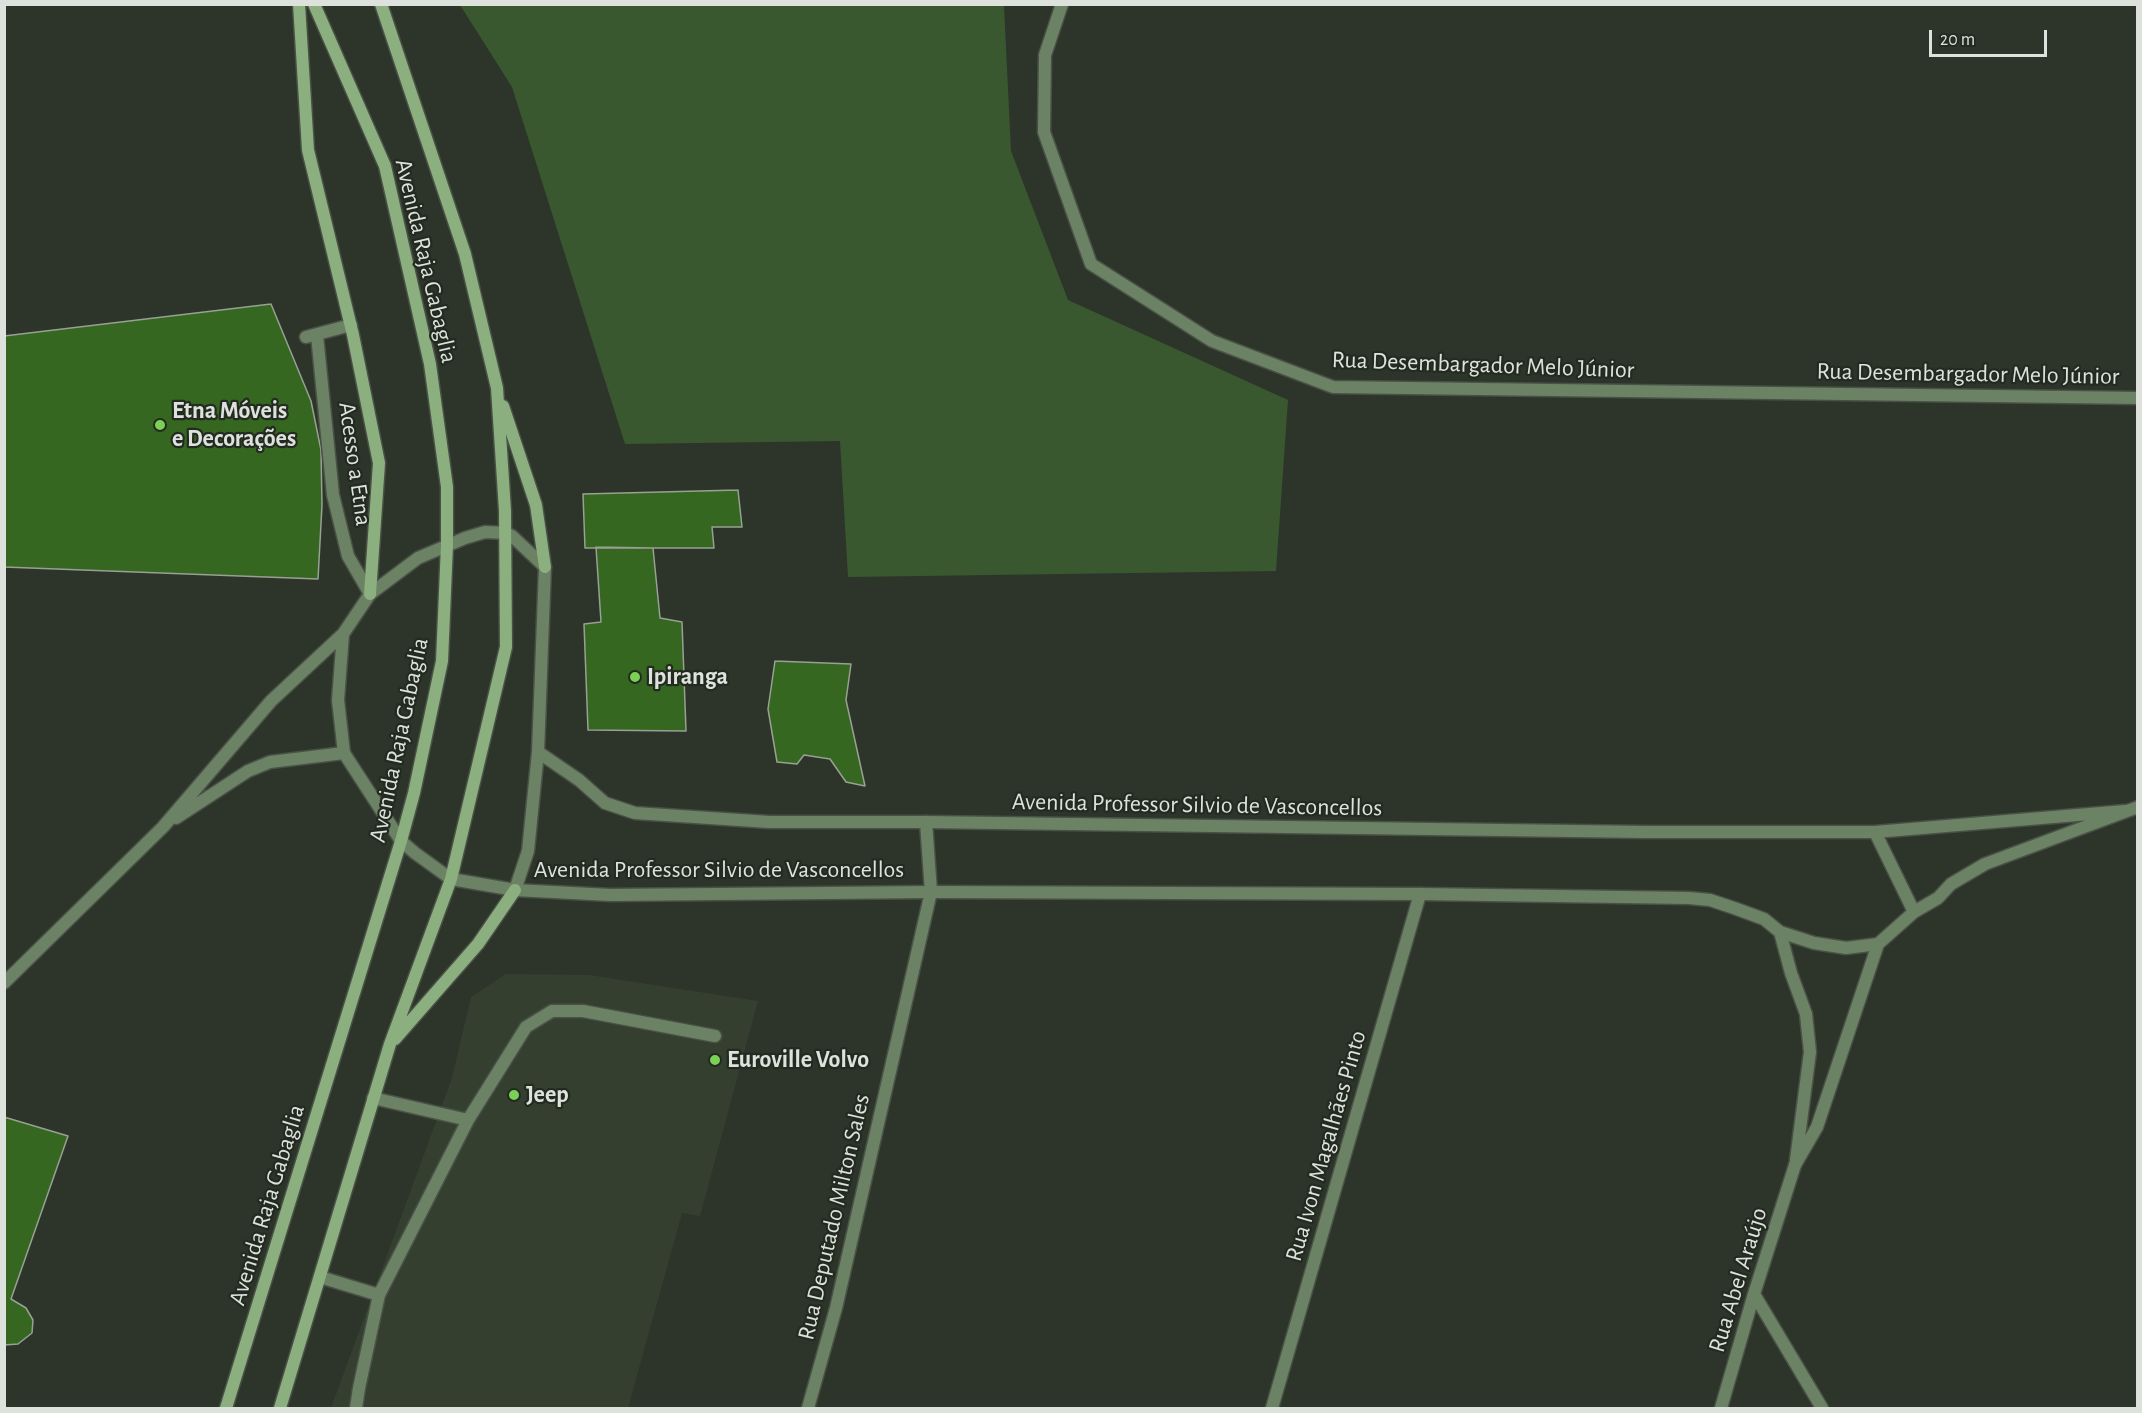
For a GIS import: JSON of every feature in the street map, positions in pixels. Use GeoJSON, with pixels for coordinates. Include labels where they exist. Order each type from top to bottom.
{"type":"FeatureCollection","features":[{"type":"Feature","properties":{"kind":"main road"},"geometry":{"type":"LineString","coordinates":[[299,4],[308,150],[351,326],[379,463],[370,594]]}},
{"type":"Feature","properties":{"kind":"main road","name":"Avenida Raja Gabaglia"},"geometry":{"type":"LineString","coordinates":[[226,1408],[401,841],[414,793],[442,661],[447,487],[430,364],[386,166],[314,4]]}},
{"type":"Feature","properties":{"kind":"main road","name":"Avenida Raja Gabaglia"},"geometry":{"type":"LineString","coordinates":[[280,1408],[390,1044],[452,879],[506,647],[506,533],[497,388],[465,254],[381,4]]}},
{"type":"Feature","properties":{"kind":"main road"},"geometry":{"type":"LineString","coordinates":[[497,388],[536,505],[545,567]]}},
{"type":"Feature","properties":{"kind":"main road"},"geometry":{"type":"LineString","coordinates":[[390,1044],[478,944],[515,890]]}},
{"type":"Feature","properties":{"kind":"street","name":"Rua Desembargador Melo Júnior"},"geometry":{"type":"LineString","coordinates":[[1062,4],[1045,55],[1044,132],[1091,264],[1212,340],[1333,387],[2138,398]]}},
{"type":"Feature","properties":{"kind":"street","name":"Acesso a Etna"},"geometry":{"type":"LineString","coordinates":[[351,326],[312,336],[333,495],[348,555],[370,594]]}},
{"type":"Feature","properties":{"kind":"street"},"geometry":{"type":"LineString","coordinates":[[4,983],[163,827],[271,701],[343,634],[370,594],[418,558],[485,532],[506,533],[512,536],[545,567],[538,752],[528,851],[515,890]]}},
{"type":"Feature","properties":{"kind":"street"},"geometry":{"type":"LineString","coordinates":[[343,634],[338,700],[344,753],[401,841],[452,879]]}},
{"type":"Feature","properties":{"kind":"street","name":"Avenida Professor Silvio de Vasconcellos"},"geometry":{"type":"LineString","coordinates":[[538,752],[579,780],[605,803],[635,813],[770,822],[1645,832],[1875,832],[2132,809]]}},
{"type":"Feature","properties":{"kind":"street"},"geometry":{"type":"LineString","coordinates":[[163,827],[248,771],[270,762],[344,753]]}},
{"type":"Feature","properties":{"kind":"street"},"geometry":{"type":"LineString","coordinates":[[1878,944],[1914,912],[1938,898],[1951,884],[1985,864],[2132,809]]}},
{"type":"Feature","properties":{"kind":"street","name":"Rua Deputado Milton Sales"},"geometry":{"type":"LineString","coordinates":[[808,1408],[836,1308],[931,892],[926,822]]}},
{"type":"Feature","properties":{"kind":"street"},"geometry":{"type":"LineString","coordinates":[[1875,832],[1914,912]]}},
{"type":"Feature","properties":{"kind":"street","name":"Avenida Professor Silvio de Vasconcellos"},"geometry":{"type":"LineString","coordinates":[[452,879],[515,890],[610,895],[931,892],[1419,894],[1710,900],[1764,919],[1780,932],[1826,946],[1846,948],[1878,944]]}},
{"type":"Feature","properties":{"kind":"street","name":"Rua Ivon Magalhães Pinto"},"geometry":{"type":"LineString","coordinates":[[1272,1408],[1419,894]]}},
{"type":"Feature","properties":{"kind":"street","name":"Rua Abel Araújo"},"geometry":{"type":"LineString","coordinates":[[1780,932],[1791,974],[1806,1014],[1810,1052],[1796,1165]]}},
{"type":"Feature","properties":{"kind":"street","name":"Rua Abel Araújo"},"geometry":{"type":"LineString","coordinates":[[1721,1408],[1754,1294],[1796,1165],[1817,1127],[1878,944]]}},
{"type":"Feature","properties":{"kind":"street"},"geometry":{"type":"LineString","coordinates":[[356,1408],[358,1388],[379,1294],[468,1120],[526,1027],[552,1011],[583,1011],[715,1036]]}},
{"type":"Feature","properties":{"kind":"street"},"geometry":{"type":"LineString","coordinates":[[374,1098],[468,1120]]}},
{"type":"Feature","properties":{"kind":"street"},"geometry":{"type":"LineString","coordinates":[[320,1277],[379,1294]]}},
{"type":"Feature","properties":{"kind":"street"},"geometry":{"type":"LineString","coordinates":[[1754,1294],[1822,1408]]}},
{"type":"Feature","properties":{"kind":"shaded area"},"geometry":{"type":"Polygon","coordinates":[[[506,974],[589,975],[758,1001],[700,1216],[682,1213],[628,1408],[331,1408],[452,1078],[471,997],[506,974]]]}},
{"type":"Feature","properties":{"kind":"green space"},"geometry":{"type":"Polygon","coordinates":[[[460,5],[1005,5],[1011,151],[1068,300],[1288,400],[1276,571],[848,577],[840,441],[625,444],[512,87],[460,5]]]}},
{"type":"Feature","properties":{"kind":"building","name":"Etna Móveis e Decorações"},"geometry":{"type":"Polygon","coordinates":[[[271,304],[311,401],[321,450],[322,505],[318,579],[4,567],[4,336],[271,304]]]}},
{"type":"Feature","properties":{"kind":"building"},"geometry":{"type":"Polygon","coordinates":[[[738,490],[742,527],[712,527],[714,548],[585,548],[583,494],[738,490]]]}},
{"type":"Feature","properties":{"kind":"building","name":"Ipiranga"},"geometry":{"type":"Polygon","coordinates":[[[596,547],[653,548],[660,618],[682,622],[686,731],[588,730],[584,624],[601,622],[596,547]]]}},
{"type":"Feature","properties":{"kind":"building"},"geometry":{"type":"Polygon","coordinates":[[[775,661],[851,664],[846,700],[865,786],[846,782],[830,759],[804,755],[797,764],[777,762],[768,709],[775,661]]]}},
{"type":"Feature","properties":{"kind":"building"},"geometry":{"type":"Polygon","coordinates":[[[4,1117],[68,1136],[11,1299],[26,1308],[33,1320],[32,1333],[18,1344],[4,1345],[4,1117]]]}},
{"type":"Feature","properties":{"kind":"place","name":"Etna Móveis e Decorações"},"geometry":{"type":"Point","coordinates":[160,425]}},
{"type":"Feature","properties":{"kind":"place","name":"Ipiranga"},"geometry":{"type":"Point","coordinates":[635,677]}},
{"type":"Feature","properties":{"kind":"place","name":"Euroville Volvo"},"geometry":{"type":"Point","coordinates":[715,1060]}},
{"type":"Feature","properties":{"kind":"place","name":"Jeep"},"geometry":{"type":"Point","coordinates":[514,1095]}}]}
